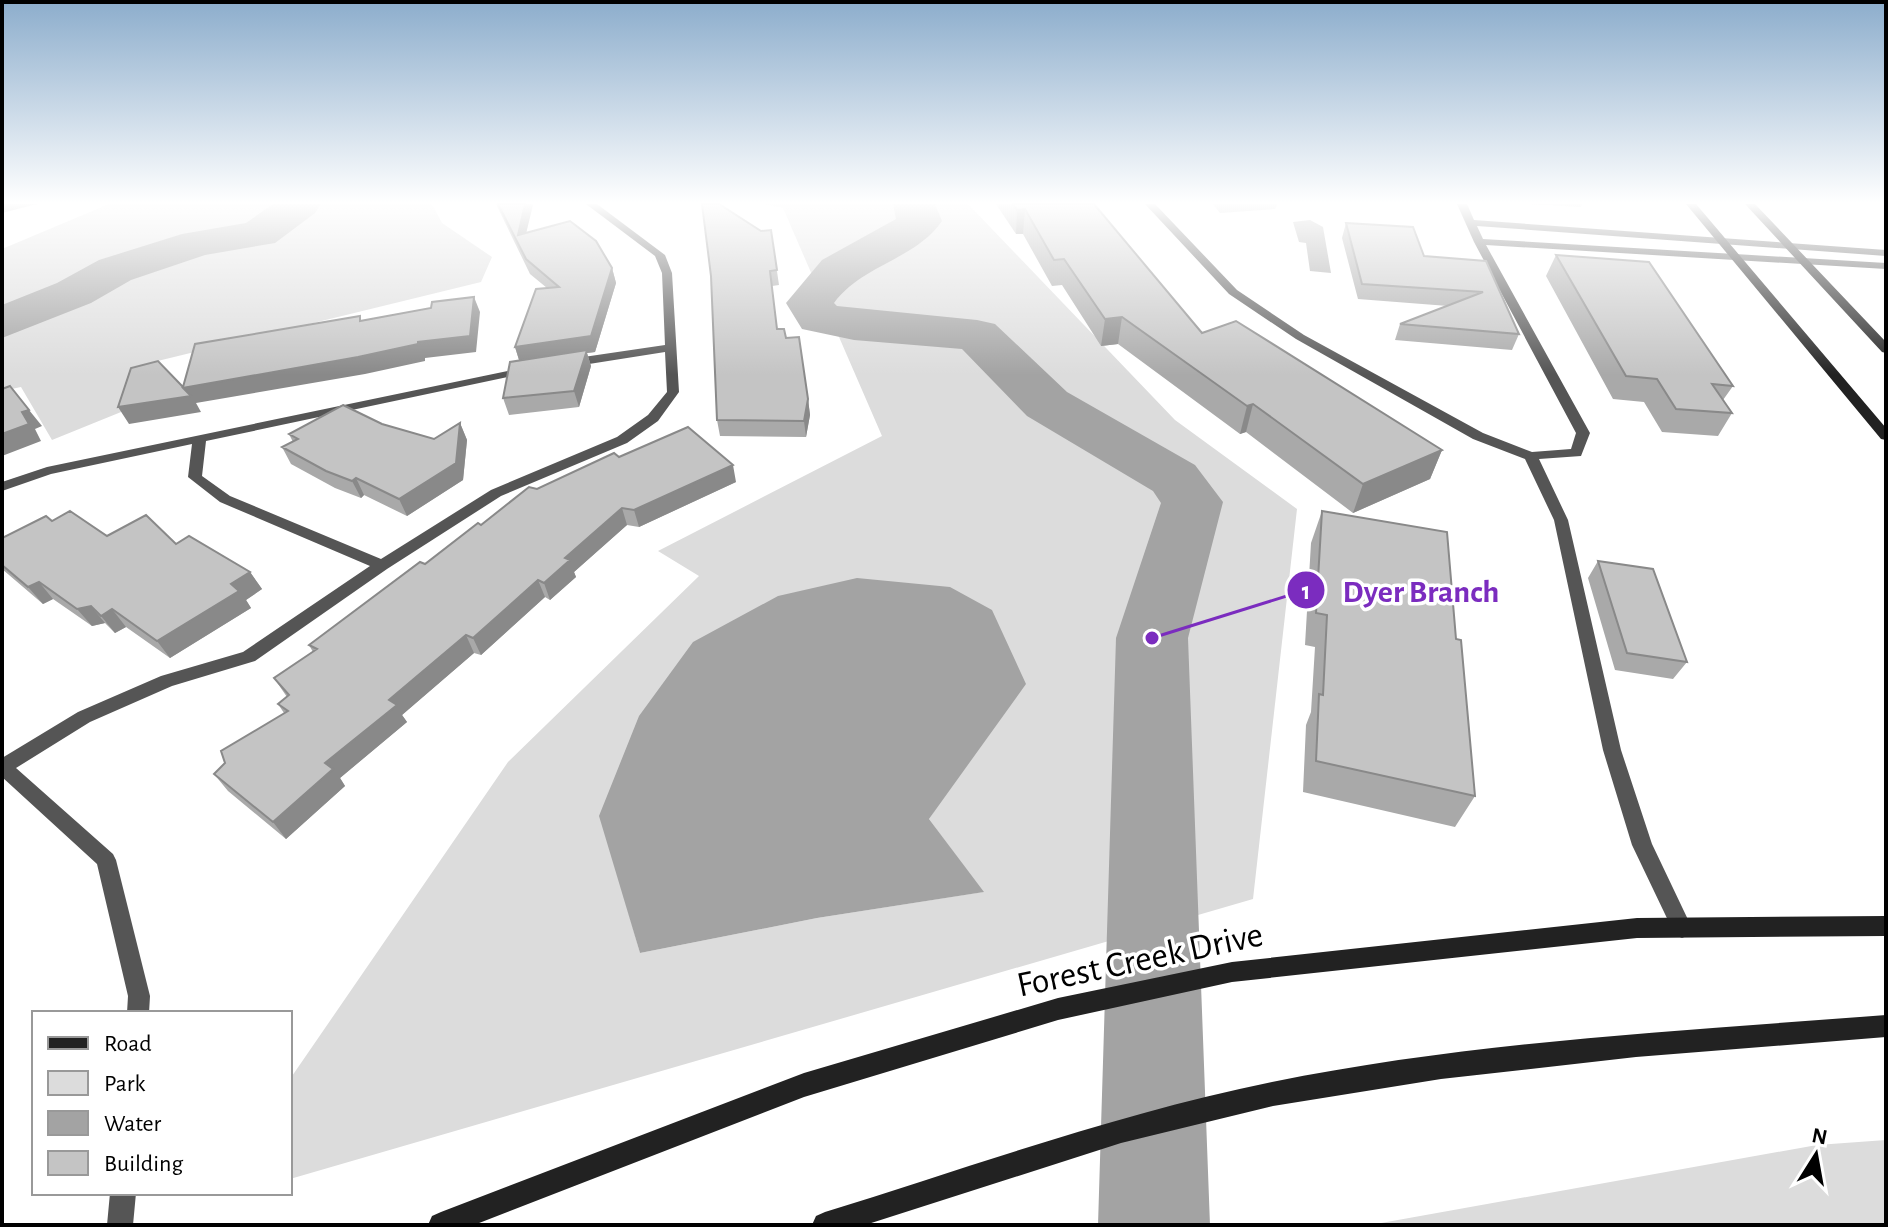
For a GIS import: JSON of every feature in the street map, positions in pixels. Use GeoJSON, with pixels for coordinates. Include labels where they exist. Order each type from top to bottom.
{"type":"FeatureCollection","features":[{"type":"Feature","properties":{"kind":"street"},"geometry":{"type":"LineString","coordinates":[[138,1011],[139,996],[106,860],[2,766],[84,717],[167,681],[249,657],[382,565],[496,493],[622,440],[653,418],[673,392],[667,273],[662,261]]}},
{"type":"Feature","properties":{"kind":"street"},"geometry":{"type":"LineString","coordinates":[[1204,261],[1233,292],[1300,337],[1478,436],[1531,456],[1576,453],[1583,433],[1489,261]]}},
{"type":"Feature","properties":{"kind":"street"},"geometry":{"type":"LineString","coordinates":[[1740,261],[1886,436]]}},
{"type":"Feature","properties":{"kind":"street"},"geometry":{"type":"LineString","coordinates":[[1793,261],[1886,266]]}},
{"type":"Feature","properties":{"kind":"street"},"geometry":{"type":"LineString","coordinates":[[1806,262],[1886,349]]}},
{"type":"Feature","properties":{"kind":"street"},"geometry":{"type":"LineString","coordinates":[[563,364],[669,348]]}},
{"type":"Feature","properties":{"kind":"street"},"geometry":{"type":"LineString","coordinates":[[2,487],[47,471],[487,376],[548,366]]}},
{"type":"Feature","properties":{"kind":"street"},"geometry":{"type":"LineString","coordinates":[[199,440],[195,477],[225,499],[382,565]]}},
{"type":"Feature","properties":{"kind":"street"},"geometry":{"type":"LineString","coordinates":[[1531,456],[1561,520],[1612,750],[1642,845],[1682,928]]}},
{"type":"Feature","properties":{"kind":"street","name":"Forest Creek Drive"},"geometry":{"type":"LineString","coordinates":[[441,1225],[804,1085],[1058,1009],[1232,972],[1637,928],[1886,926]]}},
{"type":"Feature","properties":{"kind":"street"},"geometry":{"type":"LineString","coordinates":[[831,1222],[1121,1131],[1273,1094],[1441,1067],[1636,1046],[1886,1026]]}},
{"type":"Feature","properties":{"kind":"street"},"geometry":{"type":"LineString","coordinates":[[120,1225],[123,1195]]}},
{"type":"Feature","properties":{"kind":"green space"},"geometry":{"type":"Polygon","coordinates":[[[2,261],[490,261],[481,282],[133,367],[126,410],[52,440],[21,387],[2,391],[2,261]]]}},
{"type":"Feature","properties":{"kind":"green space"},"geometry":{"type":"Polygon","coordinates":[[[806,261],[1023,261],[1175,420],[1297,509],[1253,899],[292,1178],[292,1076],[508,762],[699,576],[658,551],[882,436],[806,261]],[[955,779],[626,904],[640,953],[817,918],[983,892],[929,819],[955,779]]]}},
{"type":"Feature","properties":{"kind":"green space"},"geometry":{"type":"Polygon","coordinates":[[[1886,1140],[1886,1225],[1370,1225],[1817,1145],[1886,1140]]]}},
{"type":"Feature","properties":{"kind":"water"},"geometry":{"type":"Polygon","coordinates":[[[1309,261],[1329,261],[1331,273],[1310,271],[1309,261]]]}},
{"type":"Feature","properties":{"kind":"water"},"geometry":{"type":"Polygon","coordinates":[[[857,578],[950,587],[992,610],[1026,684],[929,819],[984,892],[817,918],[640,953],[599,816],[639,716],[693,642],[778,596],[857,578]]]}},
{"type":"Feature","properties":{"kind":"building"},"geometry":{"type":"Polygon","coordinates":[[[529,261],[608,261],[612,268],[591,336],[515,347],[536,289],[559,287],[529,261]]]}},
{"type":"Feature","properties":{"kind":"building"},"geometry":{"type":"Polygon","coordinates":[[[709,261],[776,261],[777,270],[770,271],[777,329],[784,329],[786,338],[799,337],[808,399],[804,421],[717,420],[709,261]]]}},
{"type":"Feature","properties":{"kind":"building"},"geometry":{"type":"Polygon","coordinates":[[[1066,261],[1142,261],[1202,333],[1236,321],[1442,450],[1363,484],[1253,404],[1247,406],[1122,317],[1105,319],[1066,261]]]}},
{"type":"Feature","properties":{"kind":"building"},"geometry":{"type":"Polygon","coordinates":[[[1356,261],[1486,261],[1519,334],[1400,324],[1483,292],[1362,284],[1356,261]]]}},
{"type":"Feature","properties":{"kind":"building"},"geometry":{"type":"Polygon","coordinates":[[[1560,261],[1649,262],[1733,386],[1712,384],[1732,413],[1676,409],[1657,379],[1626,376],[1560,261]]]}},
{"type":"Feature","properties":{"kind":"building"},"geometry":{"type":"Polygon","coordinates":[[[474,297],[470,336],[418,342],[358,357],[183,388],[191,396],[118,407],[131,368],[158,361],[183,387],[195,344],[360,316],[360,321],[431,308],[432,302],[474,297]]]}},
{"type":"Feature","properties":{"kind":"building"},"geometry":{"type":"Polygon","coordinates":[[[587,350],[574,391],[503,398],[510,362],[587,350]]]}},
{"type":"Feature","properties":{"kind":"building"},"geometry":{"type":"Polygon","coordinates":[[[10,386],[29,410],[22,412],[29,424],[2,434],[2,389],[10,386]]]}},
{"type":"Feature","properties":{"kind":"building"},"geometry":{"type":"Polygon","coordinates":[[[343,405],[382,424],[434,439],[460,423],[456,463],[399,499],[356,478],[352,481],[326,471],[282,447],[298,439],[289,434],[343,405]]]}},
{"type":"Feature","properties":{"kind":"building"},"geometry":{"type":"Polygon","coordinates":[[[688,427],[733,465],[634,510],[622,508],[565,558],[570,560],[544,583],[538,580],[473,638],[466,635],[389,700],[397,705],[325,763],[333,769],[273,822],[214,774],[225,763],[221,751],[288,711],[278,704],[289,695],[274,678],[317,649],[309,645],[420,562],[425,564],[529,487],[537,489],[614,453],[619,457],[688,427]]]}},
{"type":"Feature","properties":{"kind":"building"},"geometry":{"type":"Polygon","coordinates":[[[70,511],[107,536],[146,515],[176,544],[189,536],[250,572],[231,584],[239,591],[157,641],[112,609],[101,616],[91,606],[77,609],[39,582],[28,587],[2,565],[2,538],[46,516],[52,521],[70,511]]]}},
{"type":"Feature","properties":{"kind":"building"},"geometry":{"type":"Polygon","coordinates":[[[1322,511],[1447,532],[1456,639],[1461,640],[1475,796],[1316,761],[1327,615],[1316,613],[1322,511]]]}},
{"type":"Feature","properties":{"kind":"building"},"geometry":{"type":"Polygon","coordinates":[[[1598,561],[1653,569],[1687,662],[1627,653],[1598,561]]]}},
{"type":"Feature","properties":{"kind":"waterway"},"geometry":{"type":"LineString","coordinates":[[2,323],[74,293],[115,270],[142,261]]}},
{"type":"Feature","properties":{"kind":"waterway"},"geometry":{"type":"LineString","coordinates":[[853,261],[834,274],[810,303],[820,318],[854,325],[977,335],[1047,404],[1174,478],[1192,502],[1152,638],[1154,1225]]}},
{"type":"Feature","properties":{"kind":"place","name":"Dyer Branch"},"geometry":{"type":"Point","coordinates":[1152,638]}}]}
